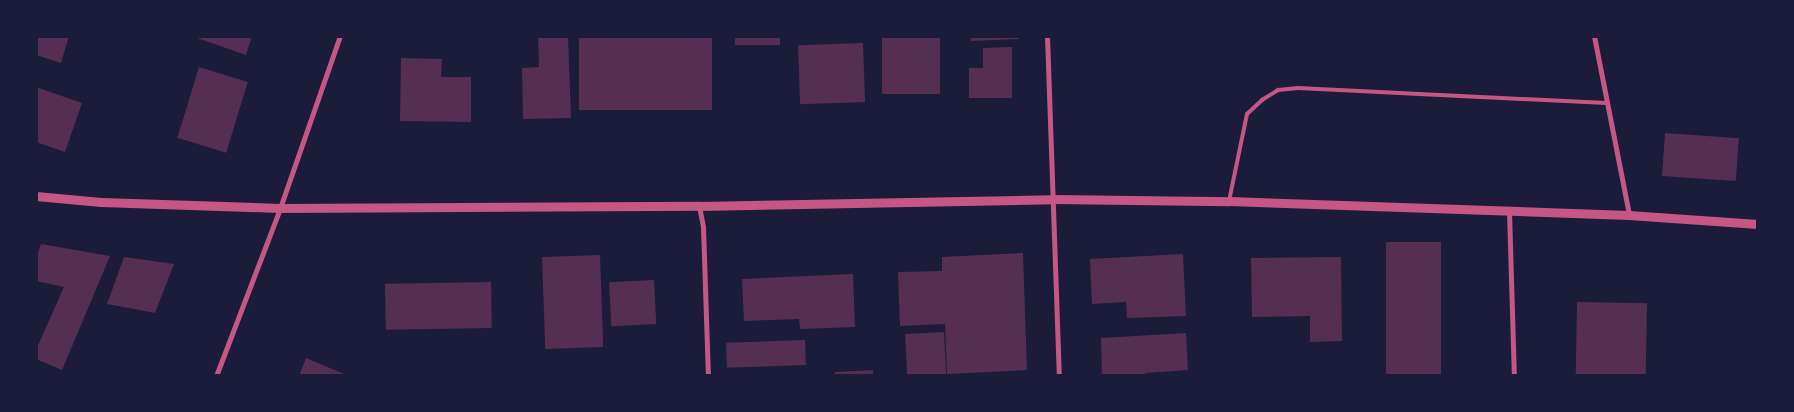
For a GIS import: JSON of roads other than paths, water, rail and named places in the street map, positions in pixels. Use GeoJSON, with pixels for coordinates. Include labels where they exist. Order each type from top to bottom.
{"type":"FeatureCollection","features":[{"type":"Feature","properties":{"kind":"street"},"geometry":{"type":"LineString","coordinates":[[216,376],[280,208],[340,36]]}},
{"type":"Feature","properties":{"kind":"street"},"geometry":{"type":"LineString","coordinates":[[1048,36],[1059,376]]}},
{"type":"Feature","properties":{"kind":"street"},"geometry":{"type":"LineString","coordinates":[[1594,36],[1629,215]]}},
{"type":"Feature","properties":{"kind":"street"},"geometry":{"type":"LineString","coordinates":[[36,196],[111,202],[280,208],[700,206],[1054,199],[1228,201],[1629,215],[1758,224]]}},
{"type":"Feature","properties":{"kind":"street"},"geometry":{"type":"LineString","coordinates":[[700,206],[703,227],[708,376]]}},
{"type":"Feature","properties":{"kind":"street"},"geometry":{"type":"LineString","coordinates":[[1509,211],[1514,376]]}},
{"type":"Feature","properties":{"kind":"lane"},"geometry":{"type":"LineString","coordinates":[[1228,201],[1246,114],[1262,100],[1278,90],[1308,89],[1607,103]]}}]}
